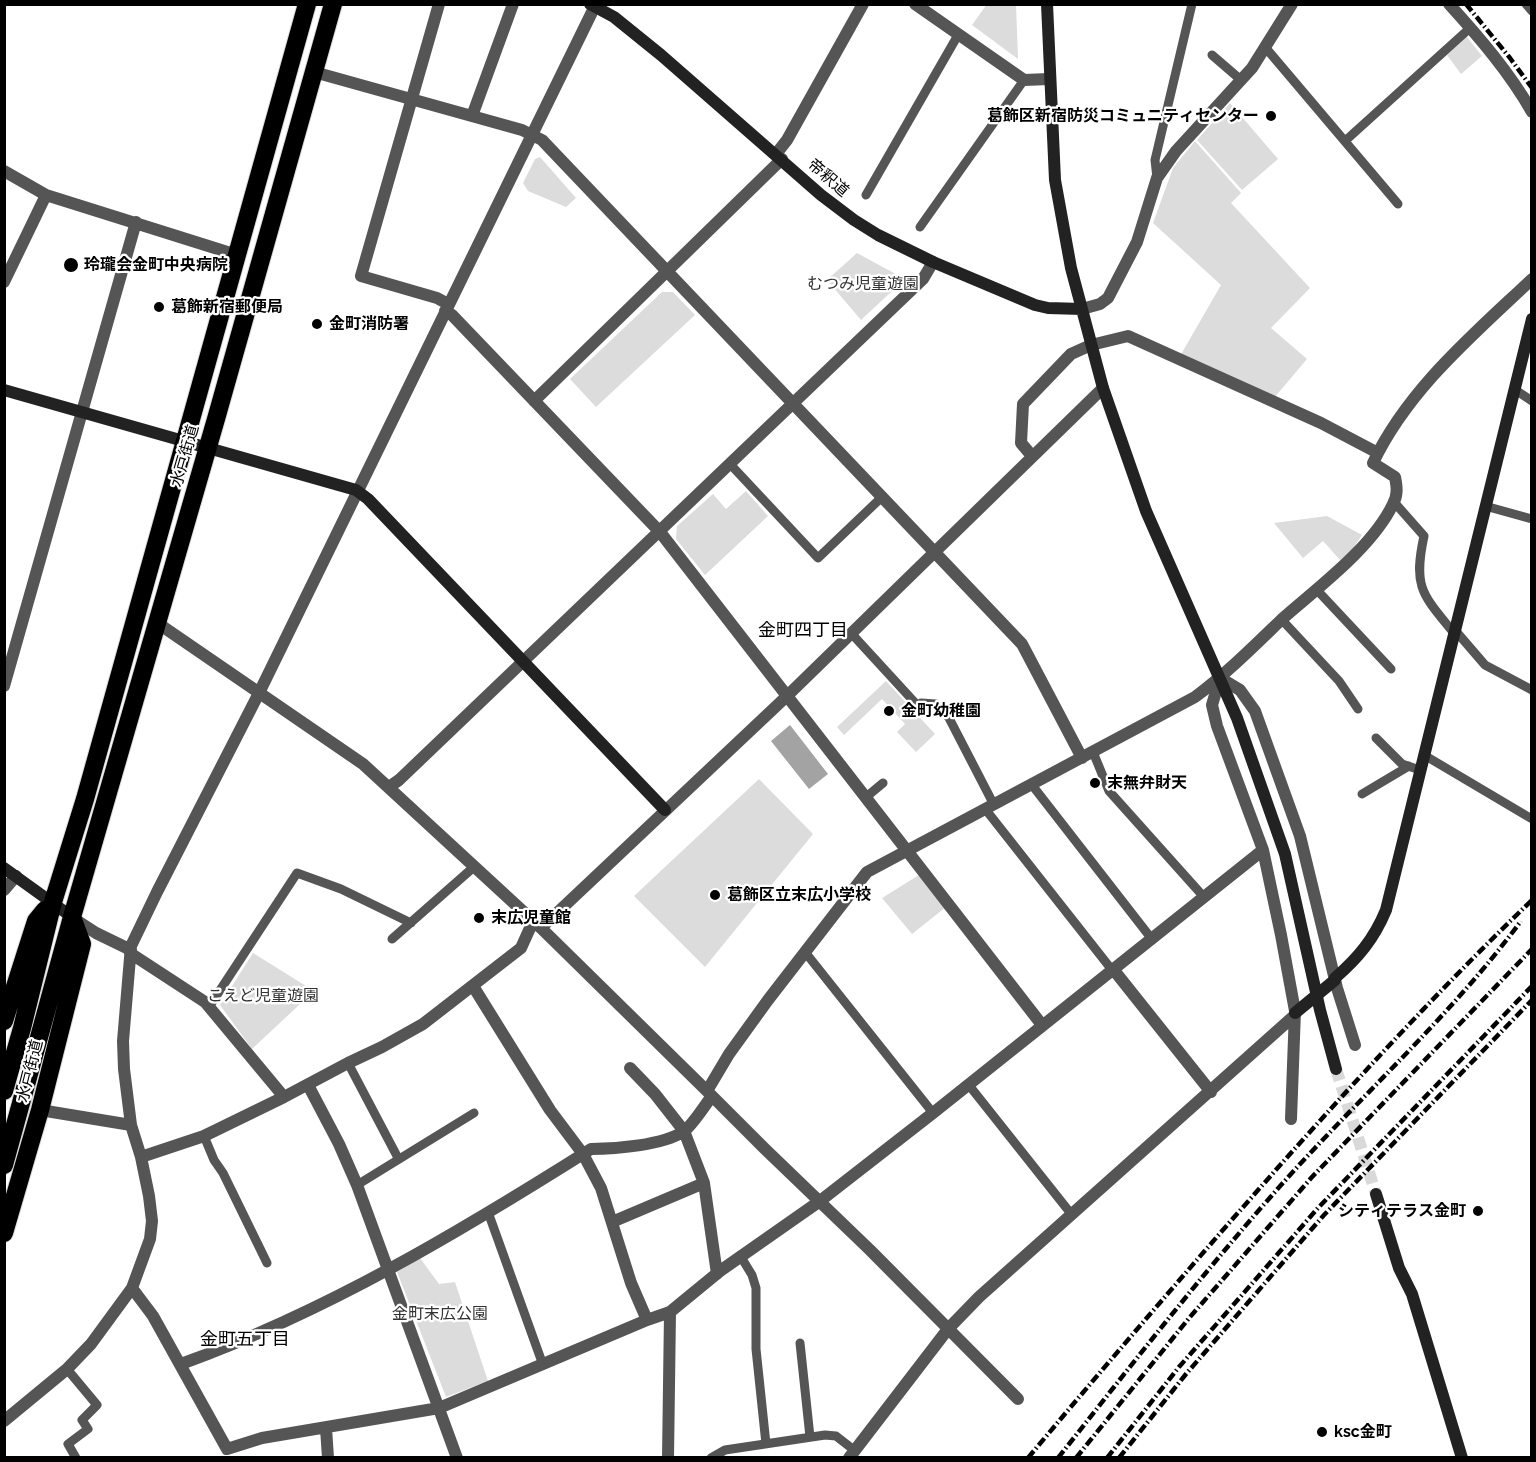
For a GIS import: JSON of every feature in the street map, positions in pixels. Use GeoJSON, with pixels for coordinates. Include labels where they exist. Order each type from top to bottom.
{"type":"FeatureCollection","features":[{"type":"Feature","properties":{"kind":"highway","name":"水戸街道"},"geometry":{"type":"LineString","coordinates":[[4,1091],[22,1028],[52,902],[85,799],[307,4]]}},
{"type":"Feature","properties":{"kind":"highway","name":"水戸街道"},"geometry":{"type":"LineString","coordinates":[[4,1165],[72,917],[333,4]]}},
{"type":"Feature","properties":{"kind":"highway","name":"水戸街道"},"geometry":{"type":"LineString","coordinates":[[4,1021],[36,921],[52,902]]}},
{"type":"Feature","properties":{"kind":"highway","name":"水戸街道"},"geometry":{"type":"LineString","coordinates":[[4,1233],[40,1110],[82,944],[72,917]]}},
{"type":"Feature","properties":{"kind":"street"},"geometry":{"type":"LineString","coordinates":[[439,4],[361,276],[436,298],[447,307],[452,315],[660,532],[1042,1025]]}},
{"type":"Feature","properties":{"kind":"street"},"geometry":{"type":"LineString","coordinates":[[472,116],[513,4]]}},
{"type":"Feature","properties":{"kind":"street"},"geometry":{"type":"LineString","coordinates":[[534,401],[779,156],[863,4]]}},
{"type":"Feature","properties":{"kind":"street"},"geometry":{"type":"LineString","coordinates":[[915,4],[1024,80],[1049,79]]}},
{"type":"Feature","properties":{"kind":"street"},"geometry":{"type":"LineString","coordinates":[[1047,4],[1055,180],[1071,268],[1091,345],[1103,388],[1146,511],[1237,718],[1285,854],[1322,1019],[1336,1069]]}},
{"type":"Feature","properties":{"kind":"street"},"geometry":{"type":"LineString","coordinates":[[1082,309],[1100,304],[1108,298],[1137,242],[1157,178],[1176,151],[1252,68],[1292,4]]}},
{"type":"Feature","properties":{"kind":"street"},"geometry":{"type":"LineString","coordinates":[[1449,4],[1509,78],[1532,112]]}},
{"type":"Feature","properties":{"kind":"street"},"geometry":{"type":"LineString","coordinates":[[4,1421],[67,1369],[91,1344],[132,1288],[147,1249],[152,1221],[141,1157],[131,1125],[123,1041],[130,951],[157,892],[259,693],[356,490],[594,8],[592,5]]}},
{"type":"Feature","properties":{"kind":"street","name":"帝釈道"},"geometry":{"type":"LineString","coordinates":[[592,5],[614,17],[661,55],[821,195],[878,235],[933,262],[1035,305],[1048,308],[1082,309]]}},
{"type":"Feature","properties":{"kind":"street"},"geometry":{"type":"LineString","coordinates":[[314,72],[412,98],[532,134],[542,140],[1023,644],[1088,755]]}},
{"type":"Feature","properties":{"kind":"street"},"geometry":{"type":"LineString","coordinates":[[4,171],[46,195],[237,255]]}},
{"type":"Feature","properties":{"kind":"street"},"geometry":{"type":"LineString","coordinates":[[4,282],[46,195]]}},
{"type":"Feature","properties":{"kind":"street"},"geometry":{"type":"LineString","coordinates":[[4,686],[136,222]]}},
{"type":"Feature","properties":{"kind":"street"},"geometry":{"type":"LineString","coordinates":[[389,787],[794,404],[923,279],[933,262]]}},
{"type":"Feature","properties":{"kind":"street"},"geometry":{"type":"LineString","coordinates":[[181,1364],[233,1345],[387,1270],[591,1149],[615,1149],[649,1143],[684,1131],[710,1093],[729,1054],[862,876],[906,850],[990,808],[1195,697],[1220,678],[1358,551],[1385,518],[1398,490],[1395,477],[1373,462],[1378,453],[1404,413],[1439,369],[1532,279]]}},
{"type":"Feature","properties":{"kind":"street"},"geometry":{"type":"LineString","coordinates":[[852,1454],[948,1329],[979,1297],[1357,958],[1378,928],[1386,910],[1415,768],[1424,755],[1532,319]]}},
{"type":"Feature","properties":{"kind":"street"},"geometry":{"type":"LineString","coordinates":[[1032,456],[1021,443],[1023,404],[1071,354],[1091,345],[1128,336],[1321,423],[1378,453]]}},
{"type":"Feature","properties":{"kind":"street"},"geometry":{"type":"LineString","coordinates":[[141,1157],[204,1136],[382,1047],[423,1024],[521,948],[530,928],[538,926],[787,696],[1103,388]]}},
{"type":"Feature","properties":{"kind":"street"},"geometry":{"type":"LineString","coordinates":[[4,390],[356,490],[368,499],[524,660],[665,810]]}},
{"type":"Feature","properties":{"kind":"street"},"geometry":{"type":"LineString","coordinates":[[156,622],[363,764],[389,787],[538,926],[710,1093],[1018,1399]]}},
{"type":"Feature","properties":{"kind":"street"},"geometry":{"type":"LineString","coordinates":[[1220,678],[1212,705],[1217,726],[1263,850],[1295,1013],[1292,1119]]}},
{"type":"Feature","properties":{"kind":"street"},"geometry":{"type":"LineString","coordinates":[[1220,678],[1240,690],[1255,711],[1300,836],[1335,977],[1355,1045]]}},
{"type":"Feature","properties":{"kind":"street"},"geometry":{"type":"LineString","coordinates":[[132,1288],[153,1316],[227,1449],[262,1438],[439,1408],[670,1312],[717,1274],[820,1201],[933,1113],[1263,850]]}},
{"type":"Feature","properties":{"kind":"street"},"geometry":{"type":"LineString","coordinates":[[4,868],[72,917],[130,951],[205,1002],[284,1097]]}},
{"type":"Feature","properties":{"kind":"street"},"geometry":{"type":"LineString","coordinates":[[4,890],[16,876]]}},
{"type":"Feature","properties":{"kind":"street"},"geometry":{"type":"LineString","coordinates":[[1112,969],[1210,1092]]}},
{"type":"Feature","properties":{"kind":"street"},"geometry":{"type":"LineString","coordinates":[[473,986],[550,1110],[584,1154],[601,1188],[631,1283],[647,1320]]}},
{"type":"Feature","properties":{"kind":"street"},"geometry":{"type":"LineString","coordinates":[[630,1068],[655,1094],[684,1131],[704,1183],[717,1274]]}},
{"type":"Feature","properties":{"kind":"street"},"geometry":{"type":"LineString","coordinates":[[308,1085],[339,1144],[357,1185],[458,1458]]}},
{"type":"Feature","properties":{"kind":"street"},"geometry":{"type":"LineString","coordinates":[[40,1110],[131,1125]]}},
{"type":"Feature","properties":{"kind":"street"},"geometry":{"type":"LineString","coordinates":[[612,1222],[704,1183]]}},
{"type":"Feature","properties":{"kind":"street"},"geometry":{"type":"LineString","coordinates":[[1376,1194],[1399,1268],[1412,1294],[1462,1458]]}},
{"type":"Feature","properties":{"kind":"street"},"geometry":{"type":"LineString","coordinates":[[668,1458],[670,1312]]}},
{"type":"Feature","properties":{"kind":"street"},"geometry":{"type":"LineString","coordinates":[[326,1428],[328,1458]]}},
{"type":"Feature","properties":{"kind":"lane"},"geometry":{"type":"LineString","coordinates":[[1157,178],[1155,159],[1192,4]]}},
{"type":"Feature","properties":{"kind":"lane"},"geometry":{"type":"LineString","coordinates":[[1526,4],[1532,11]]}},
{"type":"Feature","properties":{"kind":"lane"},"geometry":{"type":"LineString","coordinates":[[1345,141],[1470,28]]}},
{"type":"Feature","properties":{"kind":"lane"},"geometry":{"type":"LineString","coordinates":[[866,195],[958,35]]}},
{"type":"Feature","properties":{"kind":"lane"},"geometry":{"type":"LineString","coordinates":[[1265,47],[1398,204]]}},
{"type":"Feature","properties":{"kind":"lane"},"geometry":{"type":"LineString","coordinates":[[1212,56],[1241,80]]}},
{"type":"Feature","properties":{"kind":"lane"},"geometry":{"type":"LineString","coordinates":[[920,227],[1024,80]]}},
{"type":"Feature","properties":{"kind":"lane"},"geometry":{"type":"LineString","coordinates":[[1514,389],[1532,401]]}},
{"type":"Feature","properties":{"kind":"lane"},"geometry":{"type":"LineString","coordinates":[[730,464],[818,558],[883,496]]}},
{"type":"Feature","properties":{"kind":"lane"},"geometry":{"type":"LineString","coordinates":[[1394,502],[1424,536],[1418,562],[1425,597],[1485,665],[1532,690]]}},
{"type":"Feature","properties":{"kind":"lane"},"geometry":{"type":"LineString","coordinates":[[1485,506],[1532,519]]}},
{"type":"Feature","properties":{"kind":"lane"},"geometry":{"type":"LineString","coordinates":[[1316,589],[1391,669]]}},
{"type":"Feature","properties":{"kind":"lane"},"geometry":{"type":"LineString","coordinates":[[1281,620],[1339,681],[1358,709]]}},
{"type":"Feature","properties":{"kind":"lane"},"geometry":{"type":"LineString","coordinates":[[851,633],[918,706],[921,703],[936,704],[949,718],[990,808],[1112,969]]}},
{"type":"Feature","properties":{"kind":"lane"},"geometry":{"type":"LineString","coordinates":[[1376,738],[1402,764],[1415,768]]}},
{"type":"Feature","properties":{"kind":"lane"},"geometry":{"type":"LineString","coordinates":[[1088,755],[1109,791],[1203,896]]}},
{"type":"Feature","properties":{"kind":"lane"},"geometry":{"type":"LineString","coordinates":[[1424,755],[1532,819]]}},
{"type":"Feature","properties":{"kind":"lane"},"geometry":{"type":"LineString","coordinates":[[1362,794],[1415,768]]}},
{"type":"Feature","properties":{"kind":"lane"},"geometry":{"type":"LineString","coordinates":[[865,798],[883,783]]}},
{"type":"Feature","properties":{"kind":"lane"},"geometry":{"type":"LineString","coordinates":[[1032,785],[1151,938]]}},
{"type":"Feature","properties":{"kind":"lane"},"geometry":{"type":"LineString","coordinates":[[392,939],[475,866]]}},
{"type":"Feature","properties":{"kind":"lane"},"geometry":{"type":"LineString","coordinates":[[209,1007],[297,873],[341,889],[411,922]]}},
{"type":"Feature","properties":{"kind":"lane"},"geometry":{"type":"LineString","coordinates":[[805,952],[933,1113]]}},
{"type":"Feature","properties":{"kind":"lane"},"geometry":{"type":"LineString","coordinates":[[348,1063],[398,1158]]}},
{"type":"Feature","properties":{"kind":"lane"},"geometry":{"type":"LineString","coordinates":[[968,1084],[1072,1215]]}},
{"type":"Feature","properties":{"kind":"lane"},"geometry":{"type":"LineString","coordinates":[[357,1185],[474,1113]]}},
{"type":"Feature","properties":{"kind":"lane"},"geometry":{"type":"LineString","coordinates":[[204,1136],[267,1263]]}},
{"type":"Feature","properties":{"kind":"lane"},"geometry":{"type":"LineString","coordinates":[[488,1212],[543,1365]]}},
{"type":"Feature","properties":{"kind":"lane"},"geometry":{"type":"LineString","coordinates":[[741,1257],[752,1275],[756,1288],[756,1349],[766,1444]]}},
{"type":"Feature","properties":{"kind":"lane"},"geometry":{"type":"LineString","coordinates":[[800,1343],[810,1437]]}},
{"type":"Feature","properties":{"kind":"lane"},"geometry":{"type":"LineString","coordinates":[[67,1369],[97,1405],[82,1420],[88,1429],[69,1444],[76,1458]]}},
{"type":"Feature","properties":{"kind":"lane"},"geometry":{"type":"LineString","coordinates":[[711,1458],[725,1450],[810,1437],[836,1436],[852,1454]]}},
{"type":"Feature","properties":{"kind":"green space"},"geometry":{"type":"Polygon","coordinates":[[[987,4],[1016,5],[1018,59],[972,25],[987,4]]]}},
{"type":"Feature","properties":{"kind":"green space"},"geometry":{"type":"Polygon","coordinates":[[[1467,37],[1482,56],[1461,74],[1447,55],[1467,37]]]}},
{"type":"Feature","properties":{"kind":"green space"},"geometry":{"type":"Polygon","coordinates":[[[1230,103],[1278,159],[1242,190],[1197,140],[1230,103]]]}},
{"type":"Feature","properties":{"kind":"green space"},"geometry":{"type":"Polygon","coordinates":[[[1195,141],[1241,193],[1231,203],[1310,288],[1271,328],[1307,359],[1274,398],[1180,356],[1221,285],[1153,223],[1173,168],[1195,141]]]}},
{"type":"Feature","properties":{"kind":"green space"},"geometry":{"type":"Polygon","coordinates":[[[540,157],[576,198],[566,207],[528,191],[523,183],[535,159],[540,157]]]}},
{"type":"Feature","properties":{"kind":"green space","name":"むつみ児童遊園"},"geometry":{"type":"Polygon","coordinates":[[[857,253],[905,279],[861,320],[827,280],[857,253]]]}},
{"type":"Feature","properties":{"kind":"green space"},"geometry":{"type":"Polygon","coordinates":[[[662,292],[673,292],[695,315],[596,407],[570,379],[662,292]]]}},
{"type":"Feature","properties":{"kind":"green space"},"geometry":{"type":"Polygon","coordinates":[[[746,491],[768,516],[705,575],[676,539],[677,526],[713,494],[726,509],[746,491]]]}},
{"type":"Feature","properties":{"kind":"green space"},"geometry":{"type":"Polygon","coordinates":[[[1327,516],[1362,535],[1351,551],[1340,560],[1323,541],[1303,558],[1274,523],[1327,516]]]}},
{"type":"Feature","properties":{"kind":"green space"},"geometry":{"type":"Polygon","coordinates":[[[886,681],[935,734],[916,752],[897,732],[905,724],[882,699],[844,735],[837,727],[886,681]]]}},
{"type":"Feature","properties":{"kind":"green space"},"geometry":{"type":"Polygon","coordinates":[[[759,779],[813,834],[705,967],[634,896],[759,779]]]}},
{"type":"Feature","properties":{"kind":"green space"},"geometry":{"type":"Polygon","coordinates":[[[919,875],[946,907],[912,934],[882,898],[919,875]]]}},
{"type":"Feature","properties":{"kind":"green space","name":"こえど児童遊園"},"geometry":{"type":"Polygon","coordinates":[[[253,953],[314,991],[252,1049],[220,1005],[253,953]]]}},
{"type":"Feature","properties":{"kind":"green space","name":"金町末広公園"},"geometry":{"type":"Polygon","coordinates":[[[420,1258],[439,1284],[455,1282],[488,1381],[446,1397],[397,1272],[420,1258]]]}},
{"type":"Feature","properties":{"kind":"shaded area"},"geometry":{"type":"Polygon","coordinates":[[[790,725],[828,774],[809,789],[771,741],[790,725]]]}},
{"type":"Feature","properties":{"kind":"tunnel"},"geometry":{"type":"LineString","coordinates":[[1336,1069],[1376,1194]]}},
{"type":"Feature","properties":{"kind":"railway"},"geometry":{"type":"LineString","coordinates":[[1466,4],[1532,88]]}},
{"type":"Feature","properties":{"kind":"railway"},"geometry":{"type":"LineString","coordinates":[[1028,1458],[1222,1231],[1335,1104],[1412,1021],[1532,900]]}},
{"type":"Feature","properties":{"kind":"railway"},"geometry":{"type":"LineString","coordinates":[[1058,1458],[1238,1235],[1301,1163],[1470,985],[1521,921]]}},
{"type":"Feature","properties":{"kind":"railway"},"geometry":{"type":"LineString","coordinates":[[1076,1458],[1190,1317],[1312,1177],[1532,949]]}},
{"type":"Feature","properties":{"kind":"railway"},"geometry":{"type":"LineString","coordinates":[[1107,1458],[1179,1367],[1318,1208],[1532,986]]}},
{"type":"Feature","properties":{"kind":"railway"},"geometry":{"type":"LineString","coordinates":[[1119,1458],[1186,1374],[1324,1215],[1532,1000]]}},
{"type":"Feature","properties":{"kind":"place","name":"葛飾区新宿防災コミュニティセンター"},"geometry":{"type":"Point","coordinates":[1271,116]}},
{"type":"Feature","properties":{"kind":"place","name":"玲瓏会金町中央病院"},"geometry":{"type":"Point","coordinates":[71,265]}},
{"type":"Feature","properties":{"kind":"place","name":"葛飾新宿郵便局"},"geometry":{"type":"Point","coordinates":[159,307]}},
{"type":"Feature","properties":{"kind":"place","name":"金町消防署"},"geometry":{"type":"Point","coordinates":[317,324]}},
{"type":"Feature","properties":{"kind":"place","name":"金町幼稚園"},"geometry":{"type":"Point","coordinates":[889,711]}},
{"type":"Feature","properties":{"kind":"place","name":"末無弁財天"},"geometry":{"type":"Point","coordinates":[1095,783]}},
{"type":"Feature","properties":{"kind":"place","name":"葛飾区立末広小学校"},"geometry":{"type":"Point","coordinates":[715,895]}},
{"type":"Feature","properties":{"kind":"place","name":"末広児童館"},"geometry":{"type":"Point","coordinates":[479,918]}},
{"type":"Feature","properties":{"kind":"place","name":"シティテラス金町"},"geometry":{"type":"Point","coordinates":[1478,1211]}},
{"type":"Feature","properties":{"kind":"place","name":"ksc金町"},"geometry":{"type":"Point","coordinates":[1322,1432]}},
{"type":"Feature","properties":{"kind":"district","name":"金町四丁目"},"geometry":{"type":"Point","coordinates":[803,631]}},
{"type":"Feature","properties":{"kind":"district","name":"金町五丁目"},"geometry":{"type":"Point","coordinates":[245,1340]}}]}
